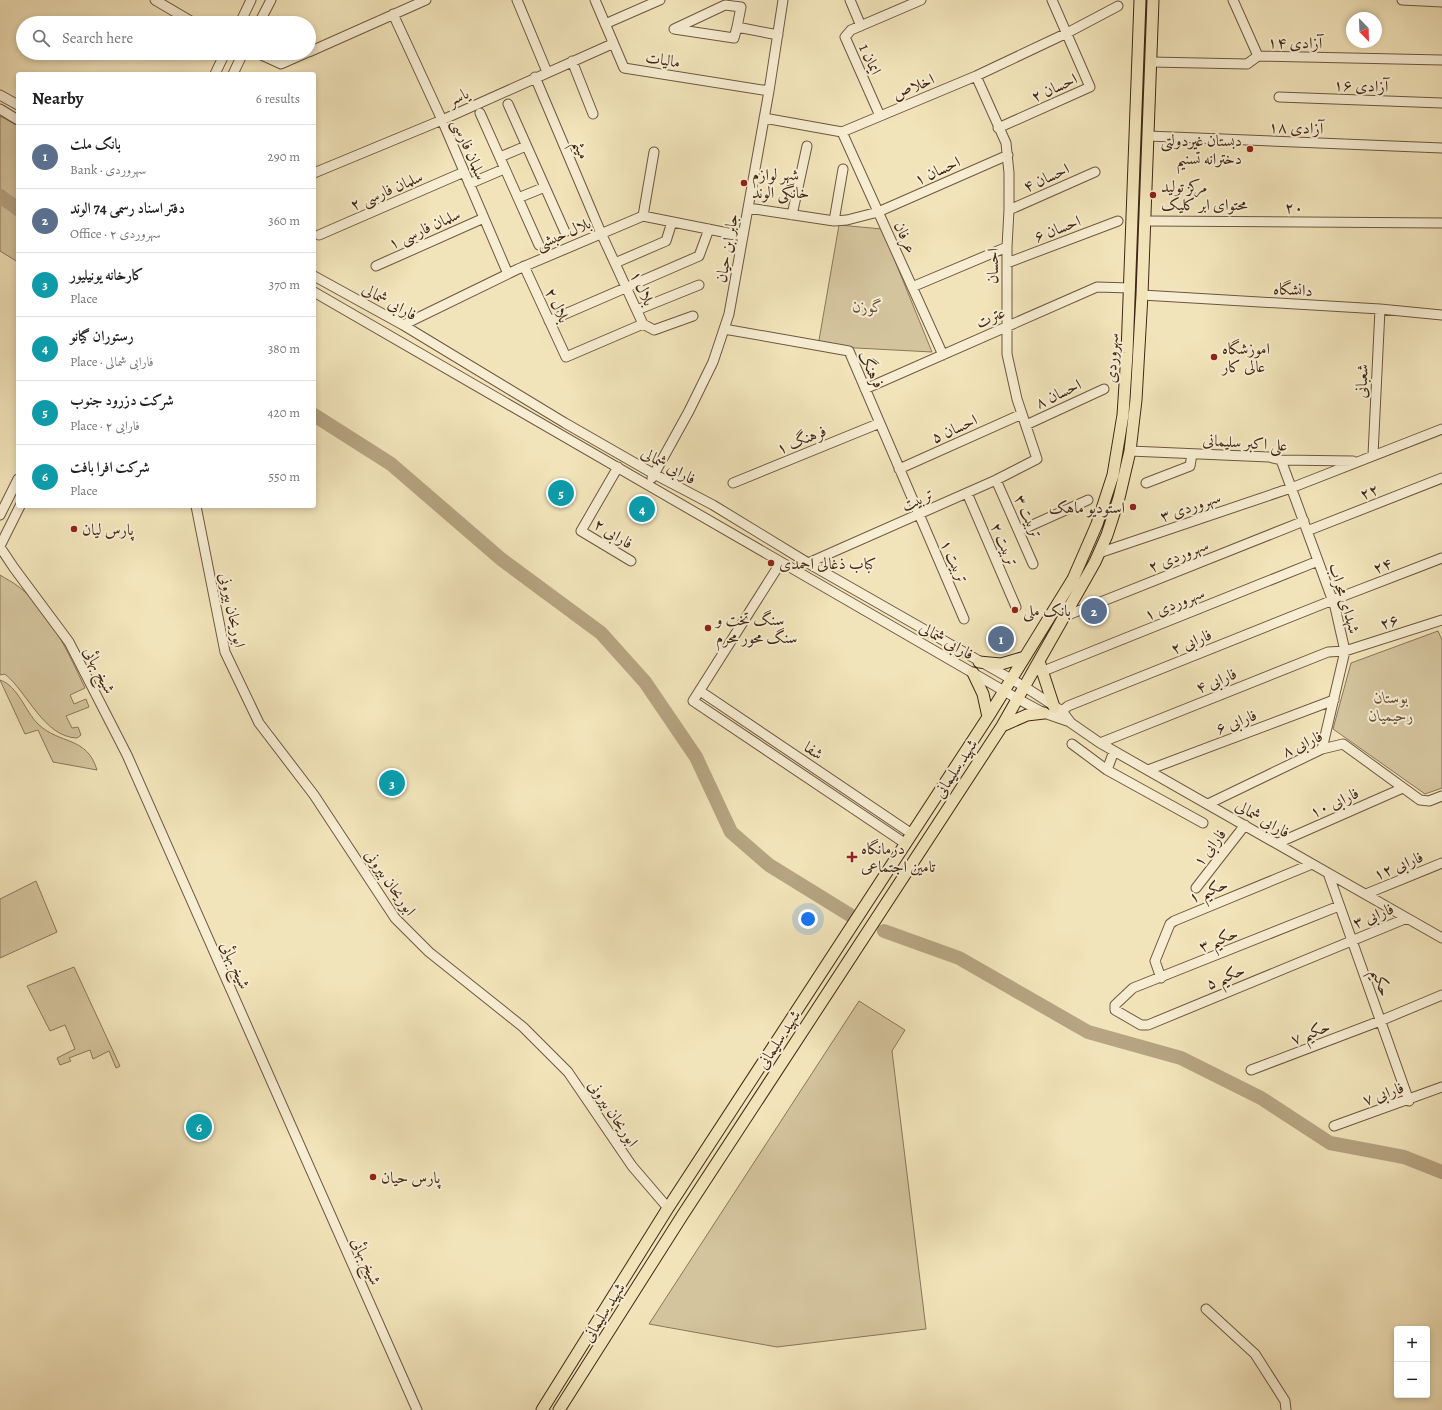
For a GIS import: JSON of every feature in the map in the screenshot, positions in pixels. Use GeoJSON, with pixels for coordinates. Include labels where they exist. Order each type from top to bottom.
{"type":"FeatureCollection","features":[{"type":"Feature","properties":{"kind":"main road","name":"سهروردی"},"geometry":{"type":"LineString","coordinates":[[1004,691],[1073,579],[1097,524],[1113,475],[1123,415],[1130,288],[1140,0]]}},
{"type":"Feature","properties":{"kind":"main road","name":"سهروردی"},"geometry":{"type":"LineString","coordinates":[[1024,687],[1099,553],[1118,498],[1130,451],[1136,400],[1142,295],[1153,0]]}},
{"type":"Feature","properties":{"kind":"main road"},"geometry":{"type":"LineString","coordinates":[[976,660],[1001,664],[1025,657]]}},
{"type":"Feature","properties":{"kind":"main road"},"geometry":{"type":"LineString","coordinates":[[1039,661],[1041,672],[1058,709]]}},
{"type":"Feature","properties":{"kind":"main road"},"geometry":{"type":"LineString","coordinates":[[969,670],[982,694],[988,717]]}},
{"type":"Feature","properties":{"kind":"main road","name":"شهید سلیمانی"},"geometry":{"type":"LineString","coordinates":[[560,1410],[682,1216],[1002,726],[1024,687]]}},
{"type":"Feature","properties":{"kind":"main road","name":"شهید سلیمانی"},"geometry":{"type":"LineString","coordinates":[[542,1410],[668,1208],[906,844],[1004,691]]}},
{"type":"Feature","properties":{"kind":"main road"},"geometry":{"type":"LineString","coordinates":[[1002,726],[1027,716],[1044,713]]}},
{"type":"Feature","properties":{"kind":"street"},"geometry":{"type":"LineString","coordinates":[[155,0],[182,16]]}},
{"type":"Feature","properties":{"kind":"street"},"geometry":{"type":"LineString","coordinates":[[243,16],[251,0]]}},
{"type":"Feature","properties":{"kind":"street"},"geometry":{"type":"LineString","coordinates":[[263,16],[271,0]]}},
{"type":"Feature","properties":{"kind":"street"},"geometry":{"type":"LineString","coordinates":[[316,48],[426,0]]}},
{"type":"Feature","properties":{"kind":"street"},"geometry":{"type":"LineString","coordinates":[[517,0],[547,72]]}},
{"type":"Feature","properties":{"kind":"street","name":"مالیات"},"geometry":{"type":"LineString","coordinates":[[595,0],[612,44],[624,68],[769,92]]}},
{"type":"Feature","properties":{"kind":"street"},"geometry":{"type":"LineString","coordinates":[[605,24],[660,0]]}},
{"type":"Feature","properties":{"kind":"street","name":"جابر ابن حیان"},"geometry":{"type":"LineString","coordinates":[[648,485],[689,411],[710,369],[729,314],[769,92],[783,0]]}},
{"type":"Feature","properties":{"kind":"street"},"geometry":{"type":"LineString","coordinates":[[850,0],[861,26],[921,0]]}},
{"type":"Feature","properties":{"kind":"street"},"geometry":{"type":"LineString","coordinates":[[1052,0],[1066,33]]}},
{"type":"Feature","properties":{"kind":"street"},"geometry":{"type":"LineString","coordinates":[[1232,0],[1258,56]]}},
{"type":"Feature","properties":{"kind":"street"},"geometry":{"type":"LineString","coordinates":[[1402,0],[1442,2]]}},
{"type":"Feature","properties":{"kind":"street"},"geometry":{"type":"LineString","coordinates":[[725,5],[741,6],[737,27],[734,38],[674,29],[725,5]]}},
{"type":"Feature","properties":{"kind":"street","name":"اخلاص"},"geometry":{"type":"LineString","coordinates":[[842,132],[976,76],[1066,33],[1118,6]]}},
{"type":"Feature","properties":{"kind":"street","name":"سلمان فارسی"},"geometry":{"type":"LineString","coordinates":[[393,14],[442,120],[508,274]]}},
{"type":"Feature","properties":{"kind":"street","name":"ایمان 1"},"geometry":{"type":"LineString","coordinates":[[861,26],[851,30],[845,37],[880,116]]}},
{"type":"Feature","properties":{"kind":"street"},"geometry":{"type":"LineString","coordinates":[[737,27],[778,35]]}},
{"type":"Feature","properties":{"kind":"street","name":"احسان ۲"},"geometry":{"type":"LineString","coordinates":[[998,128],[1090,87],[1066,33]]}},
{"type":"Feature","properties":{"kind":"street","name":"یاسر"},"geometry":{"type":"LineString","coordinates":[[316,172],[442,120],[535,77],[612,44]]}},
{"type":"Feature","properties":{"kind":"street","name":"آزادی ۱۴"},"geometry":{"type":"LineString","coordinates":[[1151,62],[1247,64],[1258,56],[1442,60]]}},
{"type":"Feature","properties":{"kind":"street"},"geometry":{"type":"LineString","coordinates":[[215,72],[221,60]]}},
{"type":"Feature","properties":{"kind":"street"},"geometry":{"type":"LineString","coordinates":[[233,72],[239,60]]}},
{"type":"Feature","properties":{"kind":"street"},"geometry":{"type":"LineString","coordinates":[[273,60],[282,64],[291,60]]}},
{"type":"Feature","properties":{"kind":"street"},"geometry":{"type":"LineString","coordinates":[[572,61],[593,114]]}},
{"type":"Feature","properties":{"kind":"street","name":"احسان"},"geometry":{"type":"LineString","coordinates":[[976,76],[1006,143],[1008,155],[1009,210],[1007,247],[1007,354],[1012,381],[1037,459]]}},
{"type":"Feature","properties":{"kind":"street","name":"میثم"},"geometry":{"type":"LineString","coordinates":[[535,77],[601,233]]}},
{"type":"Feature","properties":{"kind":"street"},"geometry":{"type":"LineString","coordinates":[[0,95],[16,104]]}},
{"type":"Feature","properties":{"kind":"street","name":"آزادی ۱۶"},"geometry":{"type":"LineString","coordinates":[[1279,97],[1442,104]]}},
{"type":"Feature","properties":{"kind":"street"},"geometry":{"type":"LineString","coordinates":[[508,104],[565,232]]}},
{"type":"Feature","properties":{"kind":"street"},"geometry":{"type":"LineString","coordinates":[[0,110],[16,119]]}},
{"type":"Feature","properties":{"kind":"street"},"geometry":{"type":"LineString","coordinates":[[480,113],[539,245]]}},
{"type":"Feature","properties":{"kind":"street"},"geometry":{"type":"LineString","coordinates":[[764,118],[842,132]]}},
{"type":"Feature","properties":{"kind":"street","name":"عرفان"},"geometry":{"type":"LineString","coordinates":[[842,132],[943,355]]}},
{"type":"Feature","properties":{"kind":"street","name":"آزادی ۱۸"},"geometry":{"type":"LineString","coordinates":[[1148,136],[1442,148]]}},
{"type":"Feature","properties":{"kind":"street"},"geometry":{"type":"LineString","coordinates":[[500,158],[526,146]]}},
{"type":"Feature","properties":{"kind":"street"},"geometry":{"type":"LineString","coordinates":[[792,215],[807,146]]}},
{"type":"Feature","properties":{"kind":"street"},"geometry":{"type":"LineString","coordinates":[[654,152],[643,216],[743,236]]}},
{"type":"Feature","properties":{"kind":"street","name":"احسان ۱"},"geometry":{"type":"LineString","coordinates":[[748,208],[834,221],[847,220],[878,212],[1008,155]]}},
{"type":"Feature","properties":{"kind":"street"},"geometry":{"type":"LineString","coordinates":[[469,184],[504,169]]}},
{"type":"Feature","properties":{"kind":"street"},"geometry":{"type":"LineString","coordinates":[[834,221],[843,169]]}},
{"type":"Feature","properties":{"kind":"street","name":"سلمان فارسی ۲"},"geometry":{"type":"LineString","coordinates":[[319,235],[464,172]]}},
{"type":"Feature","properties":{"kind":"street","name":"احسان ۴"},"geometry":{"type":"LineString","coordinates":[[1009,210],[1095,172]]}},
{"type":"Feature","properties":{"kind":"street"},"geometry":{"type":"LineString","coordinates":[[518,198],[545,186]]}},
{"type":"Feature","properties":{"kind":"street","name":"بلال حبشی"},"geometry":{"type":"LineString","coordinates":[[403,325],[524,266],[643,216]]}},
{"type":"Feature","properties":{"kind":"street","name":"سلمان فارسی ۱"},"geometry":{"type":"LineString","coordinates":[[376,266],[484,218]]}},
{"type":"Feature","properties":{"kind":"street","name":"احسان ۶"},"geometry":{"type":"LineString","coordinates":[[1007,263],[1118,221]]}},
{"type":"Feature","properties":{"kind":"street","name":"۲۰"},"geometry":{"type":"LineString","coordinates":[[1145,221],[1442,223]]}},
{"type":"Feature","properties":{"kind":"street"},"geometry":{"type":"LineString","coordinates":[[615,263],[666,241],[672,222]]}},
{"type":"Feature","properties":{"kind":"street"},"geometry":{"type":"LineString","coordinates":[[549,321],[626,286],[698,256],[709,229]]}},
{"type":"Feature","properties":{"kind":"street","name":"بلال ۱"},"geometry":{"type":"LineString","coordinates":[[566,357],[643,324],[601,233]]}},
{"type":"Feature","properties":{"kind":"street"},"geometry":{"type":"LineString","coordinates":[[912,287],[1007,247]]}},
{"type":"Feature","properties":{"kind":"street","name":"بلال ۲"},"geometry":{"type":"LineString","coordinates":[[524,266],[566,357]]}},
{"type":"Feature","properties":{"kind":"street","name":"فارابی شمالی"},"geometry":{"type":"LineString","coordinates":[[316,277],[403,325],[654,474],[713,506],[808,563],[1011,679],[1058,709],[1071,723],[1100,743],[1278,843],[1442,938]]}},
{"type":"Feature","properties":{"kind":"street"},"geometry":{"type":"LineString","coordinates":[[637,310],[699,285]]}},
{"type":"Feature","properties":{"kind":"street","name":"عترت"},"geometry":{"type":"LineString","coordinates":[[865,389],[1096,287],[1130,288]]}},
{"type":"Feature","properties":{"kind":"street","name":"فارابی شمالی"},"geometry":{"type":"LineString","coordinates":[[316,293],[1018,699],[1044,713],[1071,723]]}},
{"type":"Feature","properties":{"kind":"street","name":"دانشگاه"},"geometry":{"type":"LineString","coordinates":[[1142,295],[1380,308],[1442,315]]}},
{"type":"Feature","properties":{"kind":"street","name":"شعبانی"},"geometry":{"type":"LineString","coordinates":[[1373,455],[1380,308]]}},
{"type":"Feature","properties":{"kind":"street"},"geometry":{"type":"LineString","coordinates":[[643,324],[654,330],[693,316]]}},
{"type":"Feature","properties":{"kind":"street","name":"فرهنگ"},"geometry":{"type":"LineString","coordinates":[[724,329],[848,351],[918,515]]}},
{"type":"Feature","properties":{"kind":"street","name":"احسان ۸"},"geometry":{"type":"LineString","coordinates":[[1026,425],[1104,389]]}},
{"type":"Feature","properties":{"kind":"street","name":"احسان ۵"},"geometry":{"type":"LineString","coordinates":[[899,469],[1022,414]]}},
{"type":"Feature","properties":{"kind":"street","name":"فرهنگ ۱"},"geometry":{"type":"LineString","coordinates":[[733,483],[880,423]]}},
{"type":"Feature","properties":{"kind":"street","name":"علی اکبر سلیمانی"},"geometry":{"type":"LineString","coordinates":[[1291,488],[1442,429]]}},
{"type":"Feature","properties":{"kind":"street","name":"علی اکبر سلیمانی"},"geometry":{"type":"LineString","coordinates":[[1130,451],[1269,458],[1281,460],[1358,461]]}},
{"type":"Feature","properties":{"kind":"street"},"geometry":{"type":"LineString","coordinates":[[1146,483],[1190,466],[1192,454]]}},
{"type":"Feature","properties":{"kind":"street","name":"تربیت"},"geometry":{"type":"LineString","coordinates":[[808,563],[996,480],[1037,459]]}},
{"type":"Feature","properties":{"kind":"street","name":"شهدای محراب"},"geometry":{"type":"LineString","coordinates":[[1281,460],[1333,600],[1345,651],[1322,749]]}},
{"type":"Feature","properties":{"kind":"street","name":"فارابی ۲"},"geometry":{"type":"LineString","coordinates":[[618,467],[581,531],[631,561]]}},
{"type":"Feature","properties":{"kind":"street","name":"۲۲"},"geometry":{"type":"LineString","coordinates":[[1307,532],[1442,478]]}},
{"type":"Feature","properties":{"kind":"street","name":"تربیت ۳"},"geometry":{"type":"LineString","coordinates":[[996,480],[1033,564]]}},
{"type":"Feature","properties":{"kind":"street"},"geometry":{"type":"LineString","coordinates":[[0,515],[16,483]]}},
{"type":"Feature","properties":{"kind":"street","name":"سهروردی ۳"},"geometry":{"type":"LineString","coordinates":[[1099,553],[1291,488]]}},
{"type":"Feature","properties":{"kind":"street","name":"تربیت ۲"},"geometry":{"type":"LineString","coordinates":[[967,493],[1016,607]]}},
{"type":"Feature","properties":{"kind":"street"},"geometry":{"type":"LineString","coordinates":[[1019,532],[1088,500]]}},
{"type":"Feature","properties":{"kind":"street"},"geometry":{"type":"LineString","coordinates":[[0,546],[19,508]]}},
{"type":"Feature","properties":{"kind":"street","name":"ابوریحان بیرونی"},"geometry":{"type":"LineString","coordinates":[[196,508],[225,652],[259,723],[314,795],[395,918],[429,952],[523,1027],[568,1072],[632,1166],[668,1208]]}},
{"type":"Feature","properties":{"kind":"street","name":"تربیت ۱"},"geometry":{"type":"LineString","coordinates":[[918,515],[964,619]]}},
{"type":"Feature","properties":{"kind":"street","name":"سهروردی ۲"},"geometry":{"type":"LineString","coordinates":[[1063,617],[1304,522]]}},
{"type":"Feature","properties":{"kind":"street","name":"شیخ بهائی"},"geometry":{"type":"LineString","coordinates":[[0,546],[14,568],[69,642],[127,755],[417,1410]]}},
{"type":"Feature","properties":{"kind":"street","name":"۲۴"},"geometry":{"type":"LineString","coordinates":[[1333,600],[1442,558]]}},
{"type":"Feature","properties":{"kind":"street","name":"سهروردی ۱"},"geometry":{"type":"LineString","coordinates":[[1041,672],[1318,561]]}},
{"type":"Feature","properties":{"kind":"street"},"geometry":{"type":"LineString","coordinates":[[700,691],[781,562]]}},
{"type":"Feature","properties":{"kind":"street","name":"فارابی ۲"},"geometry":{"type":"LineString","coordinates":[[1058,709],[1333,600]]}},
{"type":"Feature","properties":{"kind":"street","name":"۲۶"},"geometry":{"type":"LineString","coordinates":[[1345,651],[1442,620]]}},
{"type":"Feature","properties":{"kind":"street","name":"فارابی ۴"},"geometry":{"type":"LineString","coordinates":[[1100,743],[1328,652],[1345,651]]}},
{"type":"Feature","properties":{"kind":"street"},"geometry":{"type":"LineString","coordinates":[[969,670],[967,668],[976,660]]}},
{"type":"Feature","properties":{"kind":"street","name":"شفا"},"geometry":{"type":"LineString","coordinates":[[906,844],[693,701],[700,691],[912,834]]}},
{"type":"Feature","properties":{"kind":"street","name":"فارابی ۶"},"geometry":{"type":"LineString","coordinates":[[1148,770],[1334,700]]}},
{"type":"Feature","properties":{"kind":"street"},"geometry":{"type":"LineString","coordinates":[[1072,744],[1107,770],[1203,823]]}},
{"type":"Feature","properties":{"kind":"street","name":"فارابی ۸"},"geometry":{"type":"LineString","coordinates":[[1208,804],[1322,749],[1343,744],[1402,788]]}},
{"type":"Feature","properties":{"kind":"street"},"geometry":{"type":"LineString","coordinates":[[1107,770],[1114,751]]}},
{"type":"Feature","properties":{"kind":"street"},"geometry":{"type":"LineString","coordinates":[[827,791],[833,781]]}},
{"type":"Feature","properties":{"kind":"street"},"geometry":{"type":"LineString","coordinates":[[1402,788],[1424,802],[1442,796]]}},
{"type":"Feature","properties":{"kind":"street","name":"فارابی ۱۰"},"geometry":{"type":"LineString","coordinates":[[1278,843],[1402,788]]}},
{"type":"Feature","properties":{"kind":"street"},"geometry":{"type":"LineString","coordinates":[[891,834],[898,824]]}},
{"type":"Feature","properties":{"kind":"street","name":"فارابی ۱"},"geometry":{"type":"LineString","coordinates":[[1196,888],[1245,825]]}},
{"type":"Feature","properties":{"kind":"street","name":"فارابی ۱۲"},"geometry":{"type":"LineString","coordinates":[[1366,894],[1442,863]]}},
{"type":"Feature","properties":{"kind":"street","name":"حکیم ۱"},"geometry":{"type":"LineString","coordinates":[[1161,978],[1155,961],[1170,924],[1174,921],[1312,864]]}},
{"type":"Feature","properties":{"kind":"street","name":"حکیم"},"geometry":{"type":"LineString","coordinates":[[1328,873],[1350,940],[1409,1101]]}},
{"type":"Feature","properties":{"kind":"street","name":"حکیم ۳"},"geometry":{"type":"LineString","coordinates":[[1114,1008],[1133,988],[1339,906]]}},
{"type":"Feature","properties":{"kind":"street","name":"فارابی ۳"},"geometry":{"type":"LineString","coordinates":[[1350,940],[1407,918]]}},
{"type":"Feature","properties":{"kind":"street"},"geometry":{"type":"LineString","coordinates":[[1433,932],[1442,929]]}},
{"type":"Feature","properties":{"kind":"street","name":"حکیم ۵"},"geometry":{"type":"LineString","coordinates":[[1114,1008],[1141,1025],[1148,1025],[1350,940]]}},
{"type":"Feature","properties":{"kind":"street","name":"حکیم ۷"},"geometry":{"type":"LineString","coordinates":[[1251,1070],[1380,1021],[1442,994]]}},
{"type":"Feature","properties":{"kind":"street","name":"فارابی ۷"},"geometry":{"type":"LineString","coordinates":[[1334,1126],[1409,1101],[1442,1087]]}},
{"type":"Feature","properties":{"kind":"street"},"geometry":{"type":"LineString","coordinates":[[1206,1309],[1255,1354],[1285,1401],[1286,1410]]}},
{"type":"Feature","properties":{"kind":"green space"},"geometry":{"type":"Polygon","coordinates":[[[0,116],[16,125],[16,261],[0,251],[0,116]]]}},
{"type":"Feature","properties":{"kind":"green space","name":"گوزن"},"geometry":{"type":"Polygon","coordinates":[[[839,225],[882,229],[932,352],[818,346],[839,225]]]}},
{"type":"Feature","properties":{"kind":"green space"},"geometry":{"type":"Polygon","coordinates":[[[0,575],[19,587],[40,608],[57,633],[79,675],[85,688],[70,695],[74,704],[86,699],[89,707],[66,716],[72,728],[78,727],[81,735],[77,738],[65,736],[55,730],[37,713],[5,674],[0,675],[0,575]]]}},
{"type":"Feature","properties":{"kind":"green space","name":"بوستان رحیمیان"},"geometry":{"type":"Polygon","coordinates":[[[1438,631],[1442,640],[1442,788],[1425,794],[1333,729],[1351,663],[1438,631]]]}},
{"type":"Feature","properties":{"kind":"green space"},"geometry":{"type":"Polygon","coordinates":[[[0,680],[6,683],[17,693],[33,719],[46,731],[72,742],[87,751],[97,770],[53,762],[38,730],[25,734],[0,680]]]}},
{"type":"Feature","properties":{"kind":"green space"},"geometry":{"type":"Polygon","coordinates":[[[36,881],[57,932],[0,958],[0,899],[36,881]]]}},
{"type":"Feature","properties":{"kind":"green space"},"geometry":{"type":"Polygon","coordinates":[[[74,967],[120,1066],[116,1068],[109,1051],[93,1059],[90,1050],[69,1058],[71,1061],[60,1065],[57,1058],[75,1049],[65,1025],[50,1031],[27,986],[74,967]]]}},
{"type":"Feature","properties":{"kind":"green space"},"geometry":{"type":"Polygon","coordinates":[[[859,1001],[905,1030],[892,1051],[926,1329],[777,1347],[649,1324],[859,1001]]]}},
{"type":"Feature","properties":{"kind":"waterway"},"geometry":{"type":"LineString","coordinates":[[0,196],[16,208]]}},
{"type":"Feature","properties":{"kind":"waterway"},"geometry":{"type":"LineString","coordinates":[[316,416],[391,464],[501,559],[601,633],[645,682],[696,757],[731,832],[769,865],[850,915]]}},
{"type":"Feature","properties":{"kind":"waterway"},"geometry":{"type":"LineString","coordinates":[[884,931],[959,958],[1088,1032],[1181,1058],[1261,1098],[1330,1143],[1404,1157],[1442,1172]]}},
{"type":"Feature","properties":{"kind":"place","name":"دبستان غیردولتی دخترانه تسنیم"},"geometry":{"type":"Point","coordinates":[1250,149]}},
{"type":"Feature","properties":{"kind":"place","name":"شهر لوازم خانگی الوند"},"geometry":{"type":"Point","coordinates":[744,183]}},
{"type":"Feature","properties":{"kind":"place","name":"مرکز تولید محتوای ابر کلیک"},"geometry":{"type":"Point","coordinates":[1153,195]}},
{"type":"Feature","properties":{"kind":"place","name":"اموزشگاه عالی کار"},"geometry":{"type":"Point","coordinates":[1214,357]}},
{"type":"Feature","properties":{"kind":"place","name":"شرکت دزرود جنوب"},"geometry":{"type":"Point","coordinates":[561,493]}},
{"type":"Feature","properties":{"kind":"place","name":"استودیو ماهک"},"geometry":{"type":"Point","coordinates":[1133,507]}},
{"type":"Feature","properties":{"kind":"place","name":"رستوران گیانو"},"geometry":{"type":"Point","coordinates":[642,509]}},
{"type":"Feature","properties":{"kind":"place","name":"پارس لیان"},"geometry":{"type":"Point","coordinates":[74,529]}},
{"type":"Feature","properties":{"kind":"place","name":"کباب ذغالی احمدی"},"geometry":{"type":"Point","coordinates":[771,563]}},
{"type":"Feature","properties":{"kind":"place","name":"بانک ملی"},"geometry":{"type":"Point","coordinates":[1015,610]}},
{"type":"Feature","properties":{"kind":"place","name":"دفتر اسناد رسمی 74 الوند"},"geometry":{"type":"Point","coordinates":[1094,611]}},
{"type":"Feature","properties":{"kind":"place","name":"سنگ تخت و سنگ محور محرم"},"geometry":{"type":"Point","coordinates":[708,628]}},
{"type":"Feature","properties":{"kind":"place","name":"بانک ملت"},"geometry":{"type":"Point","coordinates":[1001,639]}},
{"type":"Feature","properties":{"kind":"place","name":"کارخانه یونیلیور"},"geometry":{"type":"Point","coordinates":[392,783]}},
{"type":"Feature","properties":{"kind":"place","name":"درمانگاه تامین اجتماعی"},"geometry":{"type":"Point","coordinates":[852,857]}},
{"type":"Feature","properties":{"kind":"place","name":"شرکت افرا بافت"},"geometry":{"type":"Point","coordinates":[199,1127]}},
{"type":"Feature","properties":{"kind":"place","name":"پارس حیان"},"geometry":{"type":"Point","coordinates":[373,1177]}}]}
